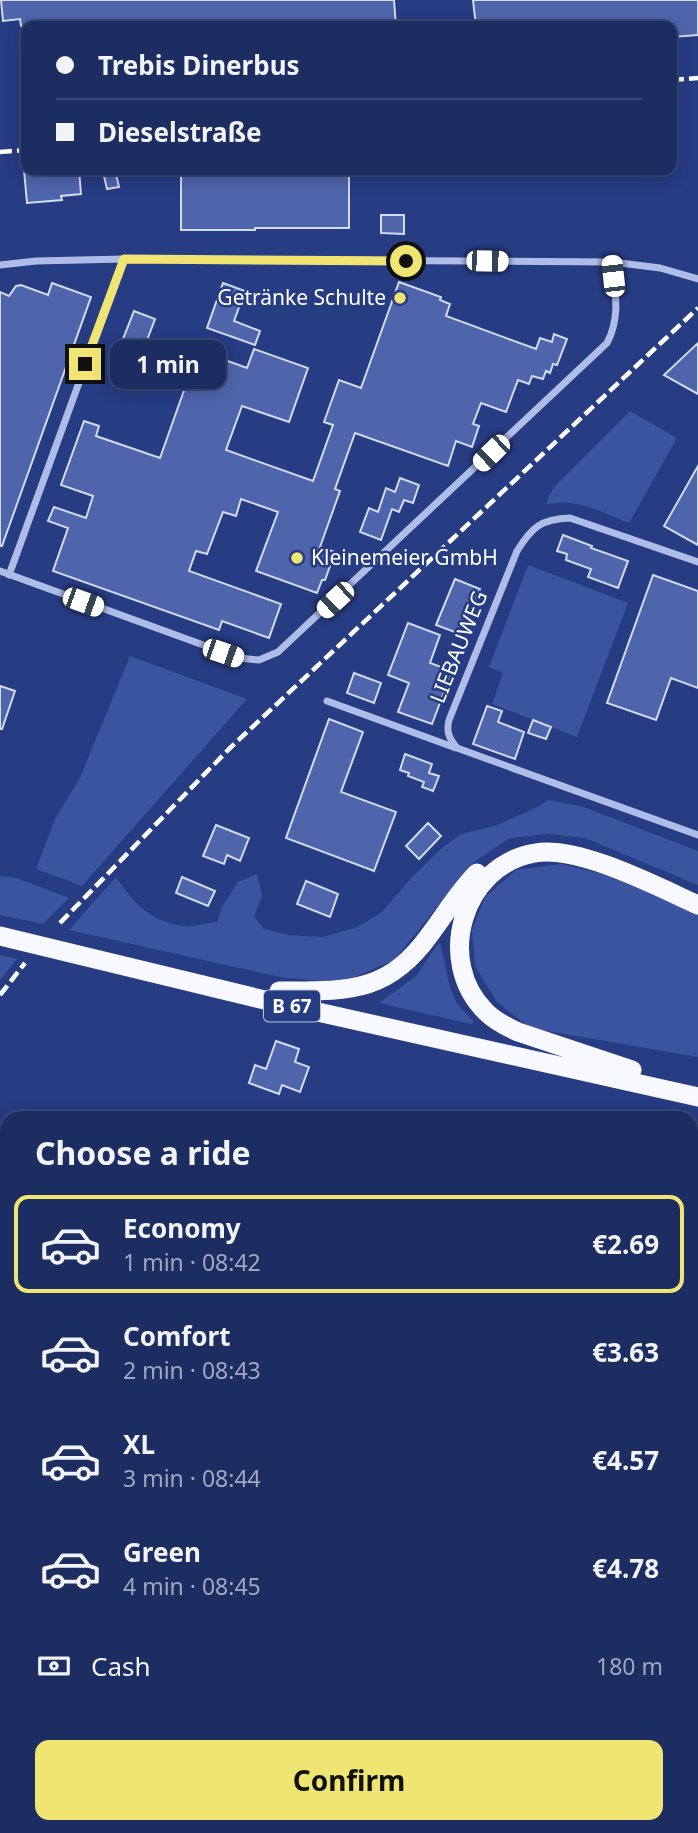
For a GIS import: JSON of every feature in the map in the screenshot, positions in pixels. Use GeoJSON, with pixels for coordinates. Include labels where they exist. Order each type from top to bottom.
{"type":"FeatureCollection","features":[{"type":"Feature","properties":{"kind":"highway"},"geometry":{"type":"LineString","coordinates":[[279,991],[340,991],[361,987],[397,971],[429,937],[467,883],[495,858],[522,845],[556,841],[593,848],[698,890]]}},
{"type":"Feature","properties":{"kind":"highway"},"geometry":{"type":"LineString","coordinates":[[632,1070],[518,1032],[486,1012],[471,993],[462,971],[459,931],[466,911],[474,894],[487,878],[504,864],[537,852],[574,856],[608,866],[698,905]]}},
{"type":"Feature","properties":{"kind":"highway","name":"B 67"},"geometry":{"type":"LineString","coordinates":[[0,936],[273,1002],[698,1097]]}},
{"type":"Feature","properties":{"kind":"highway","name":"B 67"},"geometry":{"type":"LineString","coordinates":[[90,957],[279,991],[513,1046],[698,1085]]}},
{"type":"Feature","properties":{"kind":"street"},"geometry":{"type":"LineString","coordinates":[[9,575],[124,259]]}},
{"type":"Feature","properties":{"kind":"street"},"geometry":{"type":"LineString","coordinates":[[0,265],[36,261],[124,259],[612,262],[660,268],[698,279]]}},
{"type":"Feature","properties":{"kind":"street"},"geometry":{"type":"LineString","coordinates":[[0,572],[239,658],[259,660],[278,652],[607,343],[616,318],[612,262]]}},
{"type":"Feature","properties":{"kind":"street","name":"LIEBAUWEG"},"geometry":{"type":"LineString","coordinates":[[457,748],[450,740],[447,730],[449,720],[517,551],[528,533],[541,523],[570,518],[698,562]]}},
{"type":"Feature","properties":{"kind":"street"},"geometry":{"type":"LineString","coordinates":[[327,701],[698,835]]}},
{"type":"Feature","properties":{"kind":"shaded area"},"geometry":{"type":"Polygon","coordinates":[[[630,411],[677,438],[629,523],[578,504],[546,505],[555,486],[630,411]]]}},
{"type":"Feature","properties":{"kind":"shaded area"},"geometry":{"type":"Polygon","coordinates":[[[528,565],[628,603],[577,737],[492,704],[503,673],[489,667],[528,565]]]}},
{"type":"Feature","properties":{"kind":"shaded area"},"geometry":{"type":"Polygon","coordinates":[[[130,656],[247,699],[82,886],[36,869],[55,819],[80,778],[130,656]]]}},
{"type":"Feature","properties":{"kind":"shaded area"},"geometry":{"type":"Polygon","coordinates":[[[548,800],[584,807],[698,851],[698,885],[585,838],[548,834],[510,838],[474,862],[394,960],[341,983],[280,977],[69,930],[116,877],[136,903],[152,915],[171,924],[187,926],[217,922],[222,907],[238,882],[257,874],[262,896],[254,916],[264,929],[289,935],[323,937],[355,928],[381,913],[413,876],[461,834],[495,826],[548,800]]]}},
{"type":"Feature","properties":{"kind":"shaded area"},"geometry":{"type":"Polygon","coordinates":[[[561,864],[620,878],[698,911],[698,1057],[530,1028],[497,1002],[475,966],[472,930],[485,897],[516,870],[561,864]]]}},
{"type":"Feature","properties":{"kind":"shaded area"},"geometry":{"type":"Polygon","coordinates":[[[0,876],[17,878],[69,898],[43,924],[0,915],[0,876]]]}},
{"type":"Feature","properties":{"kind":"shaded area"},"geometry":{"type":"Polygon","coordinates":[[[440,943],[451,990],[458,1005],[474,1022],[471,1024],[379,1003],[416,976],[440,943]]]}},
{"type":"Feature","properties":{"kind":"shaded area"},"geometry":{"type":"Polygon","coordinates":[[[0,955],[17,959],[0,980],[0,955]]]}},
{"type":"Feature","properties":{"kind":"building"},"geometry":{"type":"Polygon","coordinates":[[[1,0],[394,0],[396,21],[21,21],[21,26],[20,19],[3,21],[1,0]]]}},
{"type":"Feature","properties":{"kind":"building"},"geometry":{"type":"Polygon","coordinates":[[[473,0],[698,0],[698,35],[677,37],[677,21],[475,21],[473,0]]]}},
{"type":"Feature","properties":{"kind":"building"},"geometry":{"type":"Polygon","coordinates":[[[24,175],[79,175],[81,194],[61,196],[62,200],[27,203],[24,175]]]}},
{"type":"Feature","properties":{"kind":"building"},"geometry":{"type":"Polygon","coordinates":[[[116,175],[119,187],[107,189],[104,176],[116,175]]]}},
{"type":"Feature","properties":{"kind":"building"},"geometry":{"type":"Polygon","coordinates":[[[349,175],[349,228],[181,230],[181,176],[349,175]]]}},
{"type":"Feature","properties":{"kind":"building"},"geometry":{"type":"Polygon","coordinates":[[[381,215],[404,215],[404,234],[381,233],[381,215]]]}},
{"type":"Feature","properties":{"kind":"building"},"geometry":{"type":"Polygon","coordinates":[[[399,282],[441,297],[440,300],[450,304],[446,316],[536,349],[540,338],[552,342],[554,334],[567,339],[557,365],[553,364],[550,373],[546,371],[543,379],[532,376],[529,384],[518,380],[506,412],[481,403],[473,424],[479,426],[472,447],[456,441],[448,466],[355,433],[335,489],[340,491],[320,547],[335,552],[317,593],[256,571],[278,512],[241,499],[236,516],[223,512],[207,554],[196,551],[189,571],[281,604],[269,638],[222,621],[219,630],[53,571],[68,528],[48,521],[54,507],[86,518],[93,496],[61,485],[84,421],[99,426],[96,436],[160,458],[187,382],[203,387],[214,356],[247,368],[254,349],[308,368],[289,422],[242,406],[226,450],[313,481],[333,425],[324,422],[339,380],[361,388],[399,282]]]}},
{"type":"Feature","properties":{"kind":"building"},"geometry":{"type":"Polygon","coordinates":[[[52,283],[91,297],[0,546],[0,292],[9,296],[16,286],[21,285],[48,295],[52,283]]]}},
{"type":"Feature","properties":{"kind":"building"},"geometry":{"type":"Polygon","coordinates":[[[223,283],[245,291],[234,321],[260,331],[255,345],[207,328],[223,283]]]}},
{"type":"Feature","properties":{"kind":"building"},"geometry":{"type":"Polygon","coordinates":[[[134,311],[155,319],[146,343],[137,339],[135,343],[123,339],[134,311]]]}},
{"type":"Feature","properties":{"kind":"building"},"geometry":{"type":"Polygon","coordinates":[[[698,343],[698,394],[664,375],[698,343]]]}},
{"type":"Feature","properties":{"kind":"building"},"geometry":{"type":"Polygon","coordinates":[[[698,466],[698,545],[664,526],[698,466]]]}},
{"type":"Feature","properties":{"kind":"building"},"geometry":{"type":"Polygon","coordinates":[[[400,478],[419,485],[413,503],[404,500],[399,512],[392,509],[381,540],[360,532],[369,508],[378,512],[386,488],[395,492],[400,478]]]}},
{"type":"Feature","properties":{"kind":"building"},"geometry":{"type":"Polygon","coordinates":[[[563,535],[628,561],[618,588],[588,577],[591,569],[566,560],[567,554],[557,551],[563,535]]]}},
{"type":"Feature","properties":{"kind":"building"},"geometry":{"type":"Polygon","coordinates":[[[653,575],[698,591],[698,688],[671,678],[656,720],[607,703],[653,575]]]}},
{"type":"Feature","properties":{"kind":"building"},"geometry":{"type":"Polygon","coordinates":[[[455,579],[480,589],[460,634],[436,625],[455,579]]]}},
{"type":"Feature","properties":{"kind":"building"},"geometry":{"type":"Polygon","coordinates":[[[408,623],[440,635],[430,663],[452,671],[432,724],[398,712],[409,683],[388,675],[408,623]]]}},
{"type":"Feature","properties":{"kind":"building"},"geometry":{"type":"Polygon","coordinates":[[[354,673],[381,683],[374,703],[347,693],[354,673]]]}},
{"type":"Feature","properties":{"kind":"building"},"geometry":{"type":"Polygon","coordinates":[[[0,686],[15,691],[2,729],[0,729],[0,686]]]}},
{"type":"Feature","properties":{"kind":"building"},"geometry":{"type":"Polygon","coordinates":[[[487,706],[502,711],[498,722],[524,732],[515,759],[473,744],[487,706]]]}},
{"type":"Feature","properties":{"kind":"building"},"geometry":{"type":"Polygon","coordinates":[[[329,719],[363,732],[341,792],[396,812],[374,871],[286,838],[329,719]]]}},
{"type":"Feature","properties":{"kind":"building"},"geometry":{"type":"Polygon","coordinates":[[[533,720],[551,727],[546,739],[528,733],[533,720]]]}},
{"type":"Feature","properties":{"kind":"building"},"geometry":{"type":"Polygon","coordinates":[[[405,754],[432,764],[429,773],[439,776],[433,791],[422,787],[424,782],[400,770],[405,754]]]}},
{"type":"Feature","properties":{"kind":"building"},"geometry":{"type":"Polygon","coordinates":[[[428,823],[441,836],[419,859],[406,846],[428,823]]]}},
{"type":"Feature","properties":{"kind":"building"},"geometry":{"type":"Polygon","coordinates":[[[216,825],[249,838],[240,861],[227,855],[224,864],[203,856],[216,825]]]}},
{"type":"Feature","properties":{"kind":"building"},"geometry":{"type":"Polygon","coordinates":[[[182,877],[215,891],[208,906],[176,893],[182,877]]]}},
{"type":"Feature","properties":{"kind":"building"},"geometry":{"type":"Polygon","coordinates":[[[306,881],[338,894],[330,917],[297,904],[306,881]]]}},
{"type":"Feature","properties":{"kind":"building"},"geometry":{"type":"Polygon","coordinates":[[[276,1041],[299,1049],[295,1062],[309,1067],[300,1092],[282,1085],[279,1094],[249,1083],[255,1065],[266,1069],[276,1041]]]}},
{"type":"Feature","properties":{"kind":"railway"},"geometry":{"type":"LineString","coordinates":[[677,80],[698,78]]}},
{"type":"Feature","properties":{"kind":"railway"},"geometry":{"type":"LineString","coordinates":[[0,152],[21,150]]}},
{"type":"Feature","properties":{"kind":"railway"},"geometry":{"type":"LineString","coordinates":[[60,923],[229,749],[698,308]]}},
{"type":"Feature","properties":{"kind":"railway"},"geometry":{"type":"LineString","coordinates":[[0,995],[25,963]]}},
{"type":"Feature","properties":{"kind":"place","name":"Getränke Schulte"},"geometry":{"type":"Point","coordinates":[400,298]}},
{"type":"Feature","properties":{"kind":"place","name":"Kleinemeier GmbH"},"geometry":{"type":"Point","coordinates":[297,558]}},
{"type":"Feature","properties":{"kind":"route"},"geometry":{"type":"LineString","coordinates":[[85,364],[124,259],[406,261]]}}]}
